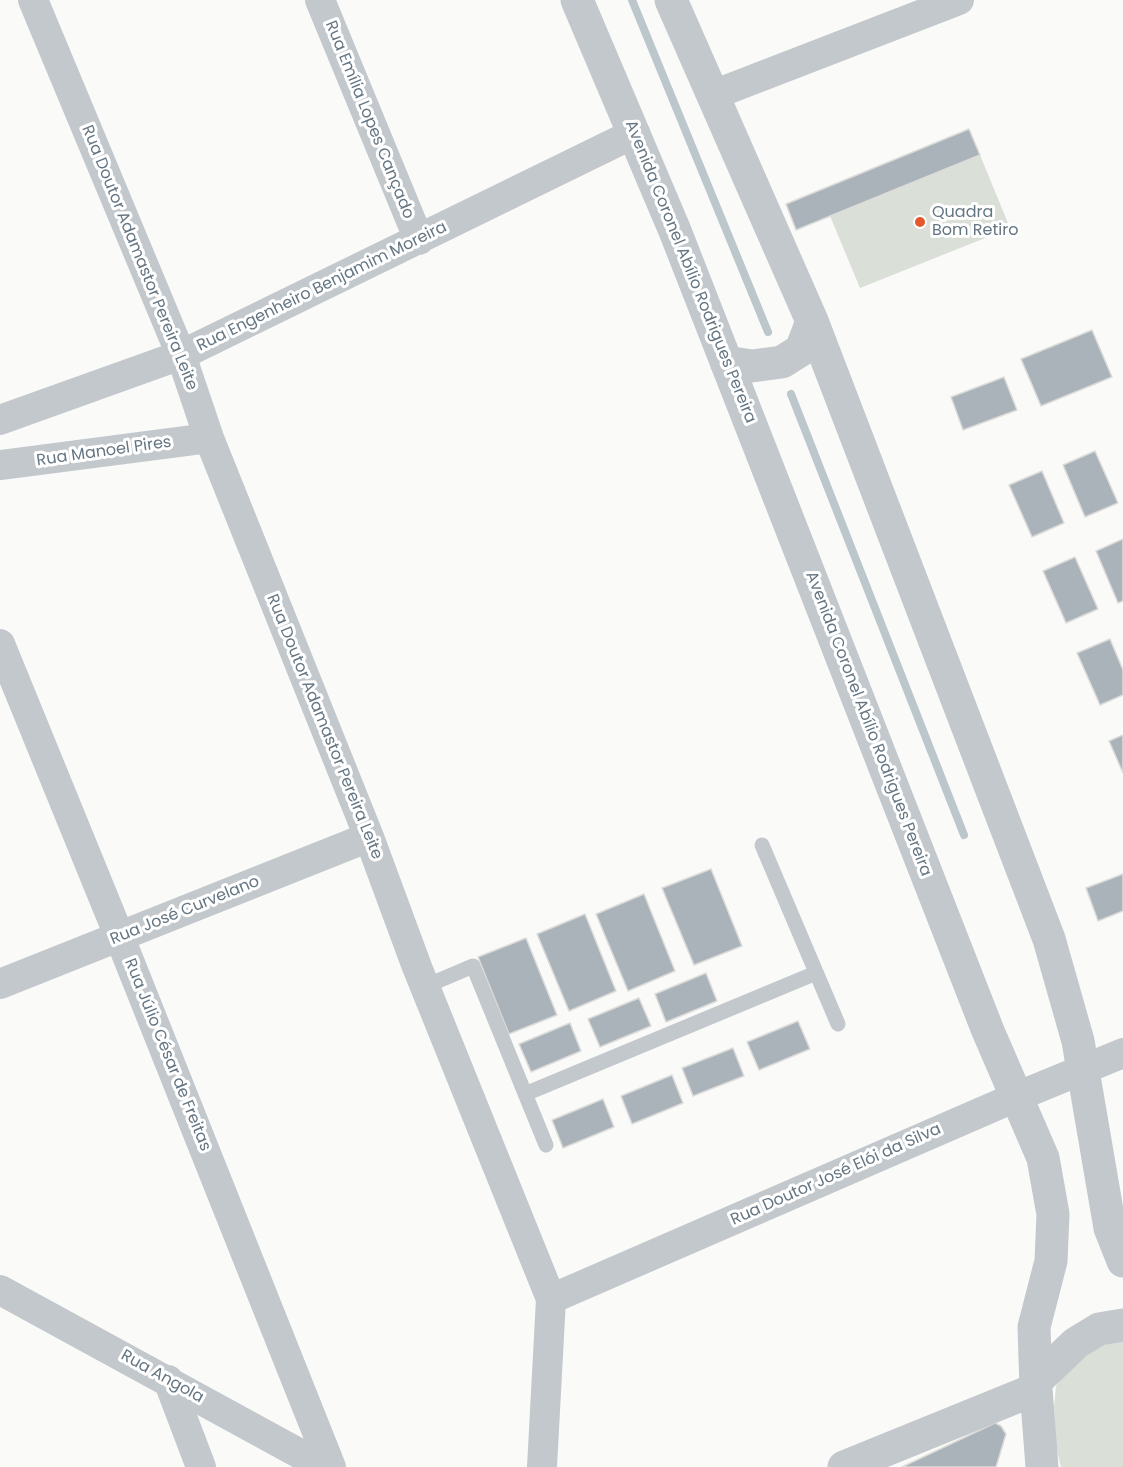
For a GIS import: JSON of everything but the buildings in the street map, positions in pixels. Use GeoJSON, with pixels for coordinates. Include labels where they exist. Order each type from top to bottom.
{"type":"FeatureCollection","features":[{"type":"Feature","properties":{"kind":"street","name":"Rua Doutor Adamastor Pereira Leite"},"geometry":{"type":"LineString","coordinates":[[33,0],[181,355],[209,438],[551,1299],[542,1467]]}},
{"type":"Feature","properties":{"kind":"street","name":"Rua Emília Lopes Cançado"},"geometry":{"type":"LineString","coordinates":[[320,0],[419,240]]}},
{"type":"Feature","properties":{"kind":"street","name":"Avenida Coronel Abílio Rodrigues Pereira"},"geometry":{"type":"LineString","coordinates":[[577,0],[635,133],[1042,1158],[1053,1214],[1051,1261],[1034,1327],[1042,1467]]}},
{"type":"Feature","properties":{"kind":"street"},"geometry":{"type":"LineString","coordinates":[[671,0],[812,321],[1049,939],[1084,1068],[1110,1228],[1123,1260]]}},
{"type":"Feature","properties":{"kind":"street"},"geometry":{"type":"LineString","coordinates":[[713,95],[959,0]]}},
{"type":"Feature","properties":{"kind":"street","name":"Rua Engenheiro Benjamim Moreira"},"geometry":{"type":"LineString","coordinates":[[0,420],[181,355],[635,133]]}},
{"type":"Feature","properties":{"kind":"street"},"geometry":{"type":"LineString","coordinates":[[726,362],[752,366],[782,362],[801,350],[812,321]]}},
{"type":"Feature","properties":{"kind":"street","name":"Rua Manoel Pires"},"geometry":{"type":"LineString","coordinates":[[0,465],[209,438]]}},
{"type":"Feature","properties":{"kind":"street","name":"Rua Júlio César de Freitas"},"geometry":{"type":"LineString","coordinates":[[0,644],[331,1467]]}},
{"type":"Feature","properties":{"kind":"street","name":"Rua José Curvelano"},"geometry":{"type":"LineString","coordinates":[[0,984],[369,837]]}},
{"type":"Feature","properties":{"kind":"street","name":"Rua Doutor José Elói da Silva"},"geometry":{"type":"LineString","coordinates":[[551,1299],[1016,1097],[1123,1053]]}},
{"type":"Feature","properties":{"kind":"street","name":"Rua Angola"},"geometry":{"type":"LineString","coordinates":[[0,1290],[324,1467]]}},
{"type":"Feature","properties":{"kind":"street"},"geometry":{"type":"LineString","coordinates":[[844,1467],[1036,1385],[1076,1343],[1099,1329],[1123,1325]]}},
{"type":"Feature","properties":{"kind":"street"},"geometry":{"type":"LineString","coordinates":[[168,1380],[201,1467]]}},
{"type":"Feature","properties":{"kind":"lane"},"geometry":{"type":"LineString","coordinates":[[762,845],[838,1024]]}},
{"type":"Feature","properties":{"kind":"lane"},"geometry":{"type":"LineString","coordinates":[[426,986],[473,966],[546,1145]]}},
{"type":"Feature","properties":{"kind":"lane"},"geometry":{"type":"LineString","coordinates":[[525,1095],[816,973]]}},
{"type":"Feature","properties":{"kind":"shaded area","name":"Quadra Bom Retiro"},"geometry":{"type":"Polygon","coordinates":[[[980,155],[1010,228],[860,288],[830,216],[980,155]]]}},
{"type":"Feature","properties":{"kind":"shaded area"},"geometry":{"type":"Polygon","coordinates":[[[1123,1324],[1123,1467],[1061,1467],[1056,1446],[1054,1407],[1056,1386],[1075,1352],[1123,1324]]]}},
{"type":"Feature","properties":{"kind":"waterway"},"geometry":{"type":"LineString","coordinates":[[632,0],[768,332]]}},
{"type":"Feature","properties":{"kind":"waterway"},"geometry":{"type":"LineString","coordinates":[[791,394],[964,835]]}},
{"type":"Feature","properties":{"kind":"place","name":"Quadra Bom Retiro"},"geometry":{"type":"Point","coordinates":[920,222]}}]}
